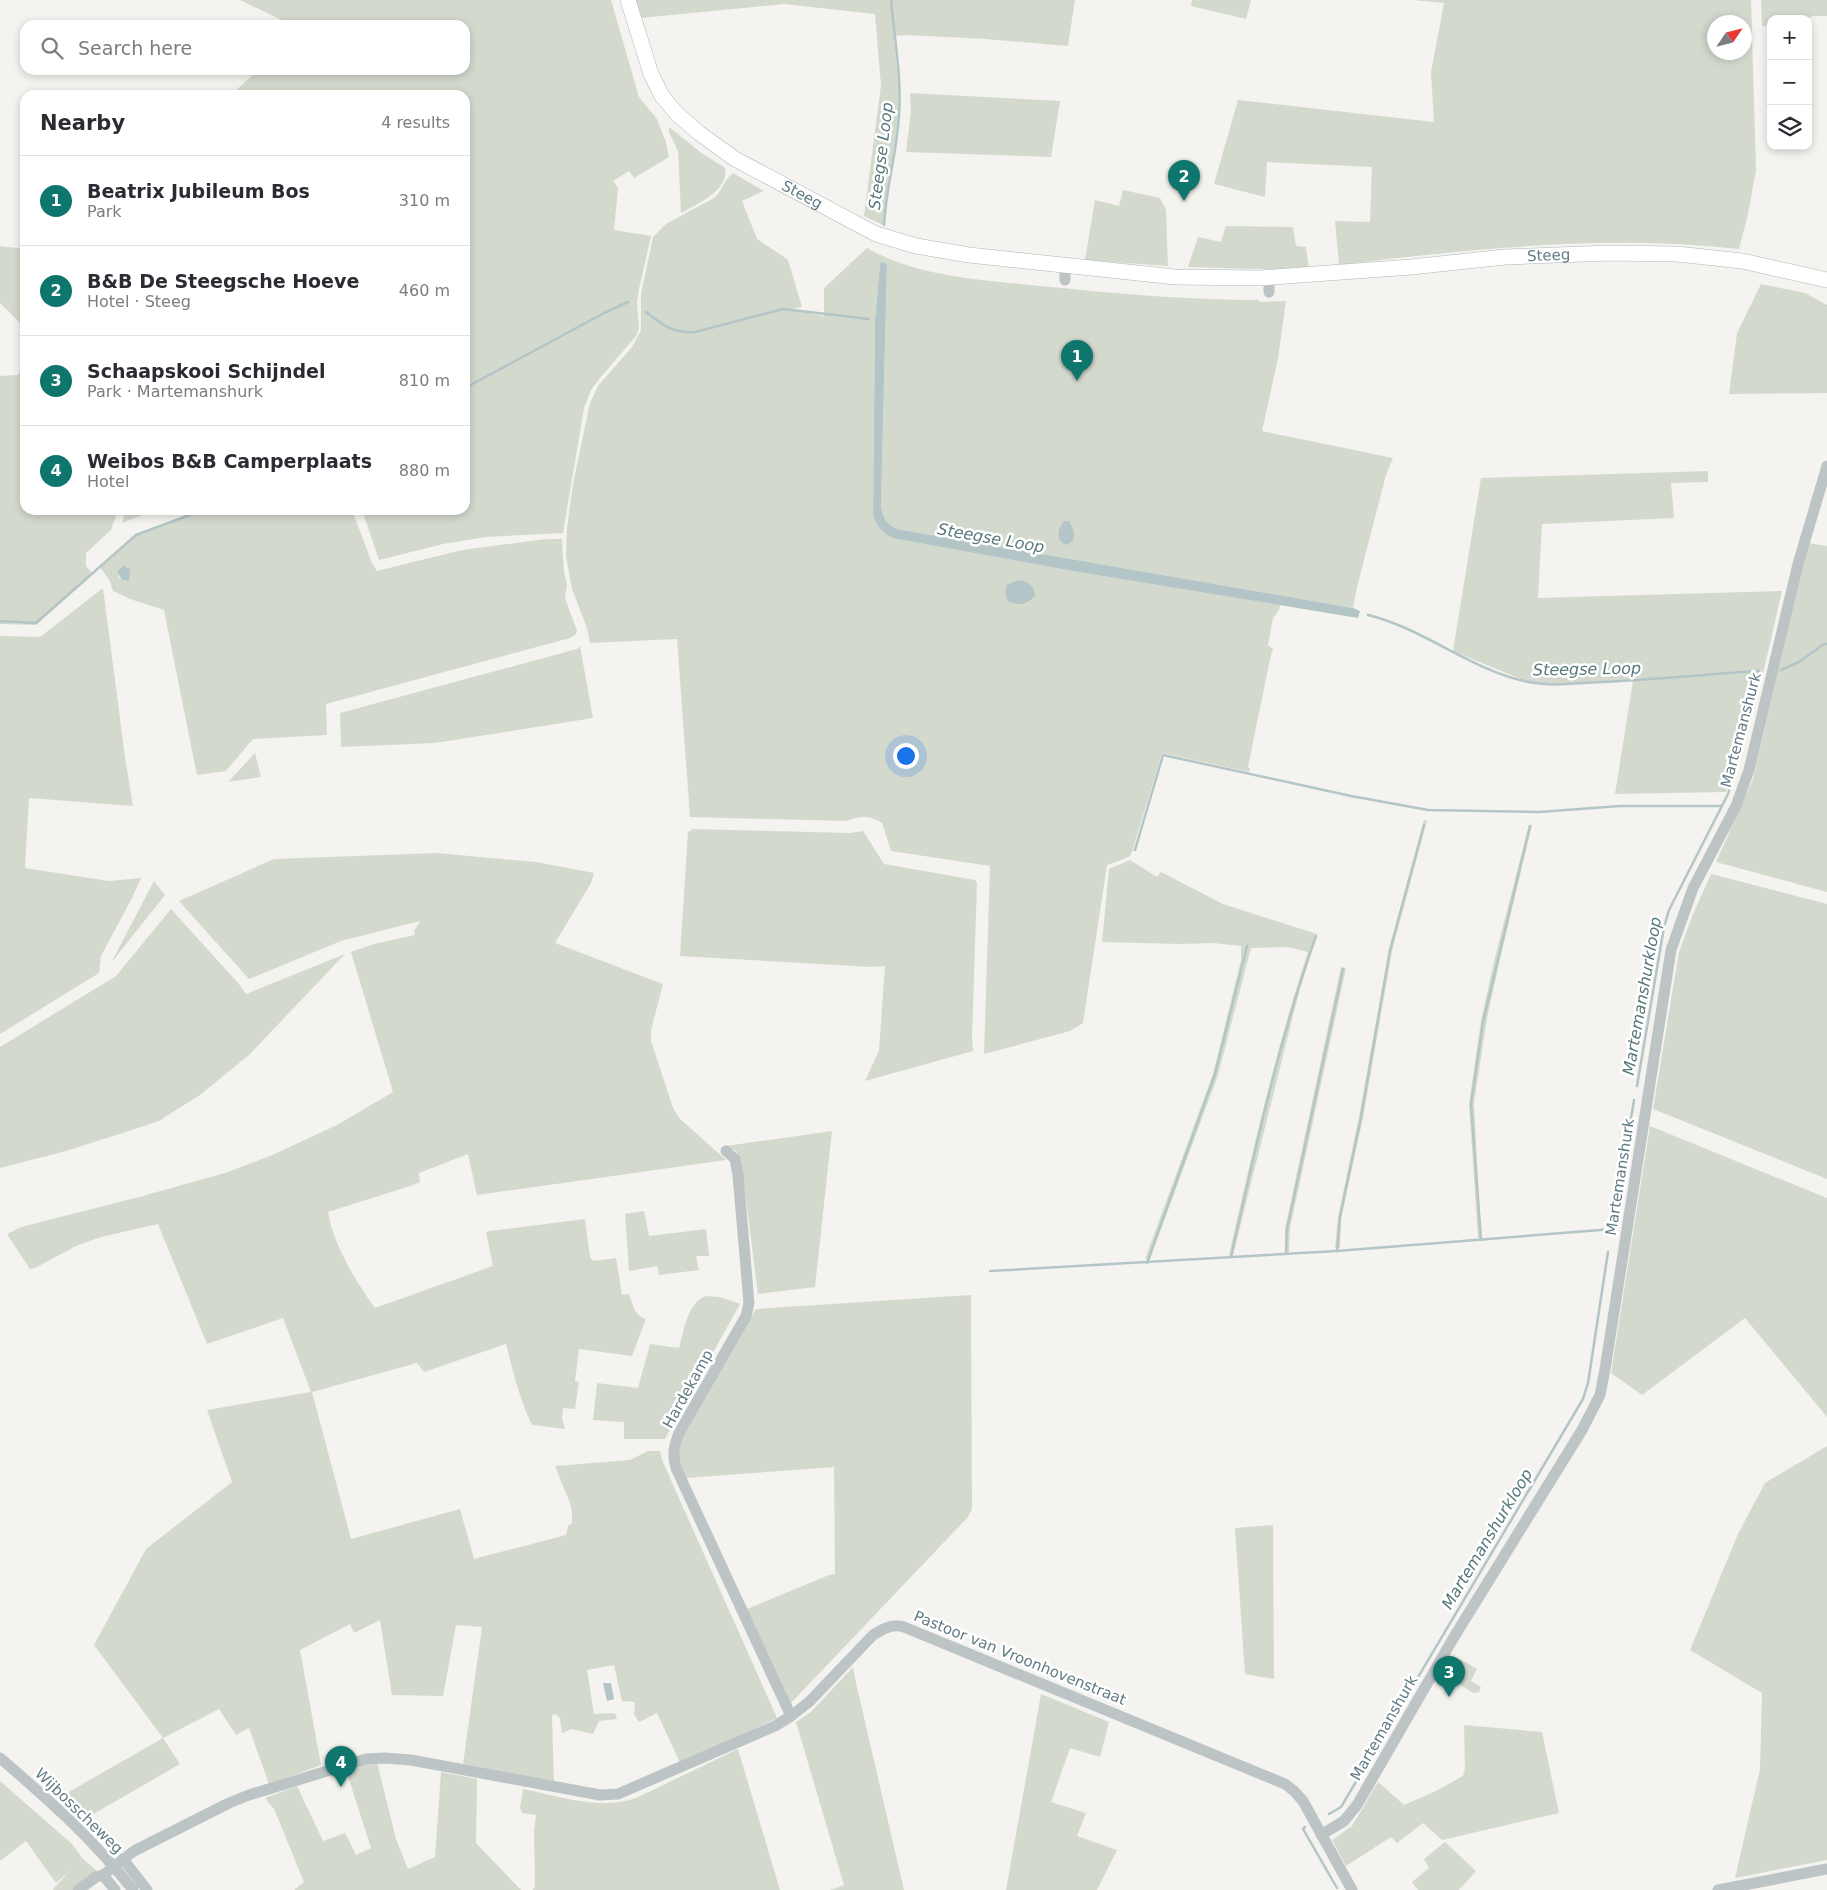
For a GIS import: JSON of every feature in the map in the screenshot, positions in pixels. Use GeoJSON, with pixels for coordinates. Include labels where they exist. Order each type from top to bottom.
{"type":"FeatureCollection","features":[{"type":"Feature","properties":{"kind":"street","name":"Steeg"},"geometry":{"type":"LineString","coordinates":[[628,0],[651,74],[662,96],[685,121],[733,164],[876,234],[916,246],[1065,273],[1176,277],[1269,285],[1505,257],[1609,253],[1677,254],[1742,261],[1827,280]]}},
{"type":"Feature","properties":{"kind":"street","name":"Martemanshurk"},"geometry":{"type":"LineString","coordinates":[[1321,1835],[1344,1821],[1357,1805],[1454,1637],[1582,1430],[1600,1395],[1671,950],[1693,888],[1736,806],[1749,770],[1798,564],[1827,466]]}},
{"type":"Feature","properties":{"kind":"street","name":"Hardekamp"},"geometry":{"type":"LineString","coordinates":[[726,1151],[735,1159],[738,1175],[749,1303],[746,1316],[679,1433],[673,1448],[673,1455],[676,1468],[791,1716]]}},
{"type":"Feature","properties":{"kind":"street","name":"Pastoor van Vroonhovenstraat"},"geometry":{"type":"LineString","coordinates":[[78,1890],[96,1877],[103,1875],[134,1851],[239,1799],[366,1759],[411,1760],[600,1795],[618,1794],[775,1726],[809,1702],[873,1635],[885,1628],[900,1625],[1280,1782],[1298,1796],[1352,1890]]}},
{"type":"Feature","properties":{"kind":"street","name":"Wijbosscheweg"},"geometry":{"type":"LineString","coordinates":[[0,1758],[68,1818],[114,1866],[133,1890]]}},
{"type":"Feature","properties":{"kind":"street","name":"Wijbosscheweg"},"geometry":{"type":"LineString","coordinates":[[123,1858],[146,1890]]}},
{"type":"Feature","properties":{"kind":"street"},"geometry":{"type":"LineString","coordinates":[[1718,1890],[1827,1869]]}},
{"type":"Feature","properties":{"kind":"street","name":"Wijbosscheweg"},"geometry":{"type":"LineString","coordinates":[[103,1875],[115,1890]]}},
{"type":"Feature","properties":{"kind":"shaded area"},"geometry":{"type":"Polygon","coordinates":[[[240,0],[611,0],[639,97],[657,119],[666,142],[669,157],[634,178],[629,171],[613,181],[618,188],[614,230],[651,236],[637,302],[639,328],[636,336],[591,390],[584,408],[563,533],[485,537],[443,544],[379,560],[364,515],[470,515],[470,90],[236,90],[253,75],[470,75],[470,20],[282,20],[240,0]]]}},
{"type":"Feature","properties":{"kind":"shaded area"},"geometry":{"type":"Polygon","coordinates":[[[635,0],[1075,0],[1068,46],[985,39],[894,36],[900,102],[883,225],[864,216],[881,85],[875,14],[784,4],[641,18],[635,0]]]}},
{"type":"Feature","properties":{"kind":"shaded area"},"geometry":{"type":"Polygon","coordinates":[[[1192,0],[1251,0],[1246,19],[1191,6],[1192,0]]]}},
{"type":"Feature","properties":{"kind":"shaded area"},"geometry":{"type":"Polygon","coordinates":[[[1412,0],[1751,0],[1751,15],[1707,15],[1707,60],[1752,60],[1752,34],[1756,170],[1739,249],[1639,243],[1539,245],[1339,265],[1335,221],[1370,222],[1372,167],[1267,162],[1265,197],[1214,184],[1238,100],[1434,122],[1431,72],[1444,3],[1412,0]]]}},
{"type":"Feature","properties":{"kind":"shaded area"},"geometry":{"type":"Polygon","coordinates":[[[1761,0],[1827,0],[1827,16],[1767,15],[1767,26],[1762,26],[1761,0]]]}},
{"type":"Feature","properties":{"kind":"shaded area"},"geometry":{"type":"Polygon","coordinates":[[[910,93],[1060,101],[1051,157],[906,152],[911,111],[910,93]]]}},
{"type":"Feature","properties":{"kind":"shaded area"},"geometry":{"type":"Polygon","coordinates":[[[669,127],[700,152],[725,168],[725,176],[717,190],[711,196],[681,213],[678,151],[669,132],[669,127]]]}},
{"type":"Feature","properties":{"kind":"shaded area"},"geometry":{"type":"Polygon","coordinates":[[[733,173],[764,191],[742,201],[757,239],[787,259],[789,263],[802,307],[790,309],[824,316],[824,288],[867,248],[886,258],[907,265],[951,276],[973,279],[1149,296],[1259,300],[1259,302],[1286,301],[1278,358],[1262,431],[1393,458],[1386,475],[1353,608],[897,529],[885,520],[881,504],[887,264],[880,263],[875,319],[873,515],[897,539],[1078,572],[1280,605],[1273,618],[1268,645],[1273,649],[1248,767],[1250,768],[1249,772],[1162,753],[1132,852],[1129,857],[1107,865],[1083,1023],[1070,1031],[984,1054],[990,866],[891,851],[882,823],[869,818],[861,817],[847,821],[690,817],[677,639],[590,643],[587,628],[572,589],[566,556],[567,528],[573,484],[590,403],[598,386],[632,347],[641,330],[641,294],[653,237],[666,224],[714,198],[733,173]]]}},
{"type":"Feature","properties":{"kind":"shaded area"},"geometry":{"type":"Polygon","coordinates":[[[1123,190],[1160,198],[1166,210],[1168,266],[1085,260],[1095,200],[1119,206],[1123,190]]]}},
{"type":"Feature","properties":{"kind":"shaded area"},"geometry":{"type":"Polygon","coordinates":[[[1226,226],[1293,227],[1296,246],[1306,247],[1309,269],[1188,267],[1198,237],[1221,242],[1226,226]]]}},
{"type":"Feature","properties":{"kind":"shaded area"},"geometry":{"type":"Polygon","coordinates":[[[0,246],[20,248],[20,323],[0,303],[0,246]]]}},
{"type":"Feature","properties":{"kind":"shaded area"},"geometry":{"type":"Polygon","coordinates":[[[880,263],[887,264],[881,504],[882,513],[890,525],[897,529],[1353,608],[1360,611],[1358,618],[1078,572],[892,538],[885,533],[879,527],[873,515],[875,320],[880,263]]]}},
{"type":"Feature","properties":{"kind":"shaded area"},"geometry":{"type":"Polygon","coordinates":[[[1761,284],[1805,293],[1827,305],[1827,393],[1729,394],[1737,333],[1761,284]]]}},
{"type":"Feature","properties":{"kind":"shaded area"},"geometry":{"type":"Polygon","coordinates":[[[20,372],[20,515],[116,515],[111,530],[86,553],[86,566],[93,574],[36,625],[0,624],[0,376],[18,375],[20,372]]]}},
{"type":"Feature","properties":{"kind":"shaded area"},"geometry":{"type":"Polygon","coordinates":[[[1708,471],[1708,482],[1671,483],[1674,518],[1542,524],[1538,598],[1782,591],[1763,674],[1750,700],[1726,792],[1615,794],[1633,681],[1554,684],[1528,682],[1453,651],[1481,478],[1708,471]]]}},
{"type":"Feature","properties":{"kind":"shaded area"},"geometry":{"type":"Polygon","coordinates":[[[124,515],[142,515],[122,523],[124,515]]]}},
{"type":"Feature","properties":{"kind":"shaded area"},"geometry":{"type":"Polygon","coordinates":[[[192,515],[354,515],[372,563],[377,571],[462,550],[546,539],[562,539],[564,572],[567,584],[565,598],[577,631],[570,638],[326,704],[327,735],[253,739],[226,771],[197,775],[164,610],[130,599],[113,591],[110,581],[100,567],[136,536],[192,515]],[[125,565],[118,576],[122,580],[128,581],[130,568],[127,569],[125,565]]]}},
{"type":"Feature","properties":{"kind":"shaded area"},"geometry":{"type":"Polygon","coordinates":[[[1065,521],[1069,521],[1074,535],[1073,541],[1066,545],[1061,542],[1058,534],[1061,525],[1065,521]]]}},
{"type":"Feature","properties":{"kind":"shaded area"},"geometry":{"type":"Polygon","coordinates":[[[1808,543],[1827,546],[1827,892],[1716,862],[1753,779],[1808,543]]]}},
{"type":"Feature","properties":{"kind":"shaded area"},"geometry":{"type":"Polygon","coordinates":[[[124,565],[127,568],[130,567],[129,581],[122,580],[117,572],[124,565]]]}},
{"type":"Feature","properties":{"kind":"shaded area"},"geometry":{"type":"Polygon","coordinates":[[[1018,580],[1030,584],[1035,595],[1023,604],[1015,604],[1008,601],[1005,592],[1007,585],[1018,580]]]}},
{"type":"Feature","properties":{"kind":"shaded area"},"geometry":{"type":"Polygon","coordinates":[[[103,588],[133,806],[29,798],[25,868],[109,881],[141,878],[101,956],[99,973],[0,1034],[0,636],[40,637],[103,588]]]}},
{"type":"Feature","properties":{"kind":"shaded area"},"geometry":{"type":"Polygon","coordinates":[[[580,646],[593,718],[435,743],[341,747],[340,713],[577,649],[580,646]]]}},
{"type":"Feature","properties":{"kind":"shaded area"},"geometry":{"type":"Polygon","coordinates":[[[255,753],[261,777],[227,782],[229,781],[255,753]]]}},
{"type":"Feature","properties":{"kind":"shaded area"},"geometry":{"type":"Polygon","coordinates":[[[1424,820],[1427,821],[1392,951],[1363,1118],[1341,1218],[1340,1248],[1335,1248],[1338,1217],[1359,1117],[1389,950],[1424,820]]]}},
{"type":"Feature","properties":{"kind":"shaded area"},"geometry":{"type":"Polygon","coordinates":[[[1529,825],[1532,825],[1487,1018],[1474,1103],[1481,1237],[1478,1238],[1469,1104],[1481,1021],[1495,957],[1529,825]]]}},
{"type":"Feature","properties":{"kind":"shaded area"},"geometry":{"type":"Polygon","coordinates":[[[693,829],[850,833],[863,831],[884,864],[975,880],[977,883],[973,1051],[865,1081],[879,1051],[885,966],[871,967],[680,956],[688,832],[693,829]]]}},
{"type":"Feature","properties":{"kind":"shaded area"},"geometry":{"type":"Polygon","coordinates":[[[437,853],[536,862],[594,873],[591,883],[555,943],[663,984],[651,1030],[651,1041],[673,1108],[680,1119],[726,1160],[477,1195],[468,1154],[419,1173],[420,1182],[413,1185],[328,1212],[340,1250],[360,1287],[375,1308],[493,1266],[486,1232],[585,1219],[590,1257],[593,1261],[616,1258],[622,1295],[629,1294],[636,1312],[646,1319],[632,1356],[579,1349],[575,1381],[579,1382],[575,1409],[563,1408],[562,1418],[565,1429],[533,1425],[531,1423],[520,1394],[506,1344],[424,1372],[417,1363],[312,1392],[351,1539],[460,1509],[474,1559],[566,1535],[568,1526],[572,1523],[572,1512],[555,1466],[630,1460],[648,1451],[660,1451],[662,1460],[777,1718],[681,1765],[657,1713],[639,1722],[634,1714],[635,1702],[622,1701],[614,1665],[587,1670],[594,1714],[615,1713],[617,1719],[599,1721],[593,1734],[572,1729],[562,1733],[560,1719],[557,1715],[553,1714],[554,1782],[463,1764],[482,1627],[456,1625],[443,1696],[392,1695],[380,1620],[354,1633],[350,1624],[300,1650],[321,1765],[269,1784],[249,1728],[236,1735],[219,1709],[163,1738],[94,1645],[146,1549],[232,1482],[207,1410],[311,1392],[283,1318],[207,1344],[158,1224],[101,1237],[76,1246],[30,1269],[7,1234],[21,1227],[225,1173],[270,1156],[337,1125],[393,1092],[351,952],[374,944],[415,935],[414,931],[420,921],[341,941],[249,979],[179,901],[274,859],[437,853]]]}},
{"type":"Feature","properties":{"kind":"shaded area"},"geometry":{"type":"Polygon","coordinates":[[[1130,860],[1157,877],[1161,872],[1223,904],[1317,934],[1300,988],[1233,1255],[1229,1255],[1246,1179],[1285,1027],[1308,952],[1287,947],[1251,948],[1218,1075],[1150,1259],[1145,1259],[1213,1074],[1241,960],[1241,946],[1213,943],[1102,942],[1109,869],[1130,860]]]}},
{"type":"Feature","properties":{"kind":"shaded area"},"geometry":{"type":"Polygon","coordinates":[[[1711,874],[1827,904],[1827,1179],[1653,1109],[1679,952],[1711,874]]]}},
{"type":"Feature","properties":{"kind":"shaded area"},"geometry":{"type":"Polygon","coordinates":[[[154,881],[165,895],[111,963],[154,881]]]}},
{"type":"Feature","properties":{"kind":"shaded area"},"geometry":{"type":"Polygon","coordinates":[[[171,909],[246,994],[345,954],[249,1055],[200,1095],[159,1121],[66,1151],[0,1168],[0,1047],[116,976],[171,909]]]}},
{"type":"Feature","properties":{"kind":"shaded area"},"geometry":{"type":"Polygon","coordinates":[[[1341,967],[1346,968],[1290,1228],[1289,1252],[1285,1252],[1285,1229],[1341,967]]]}},
{"type":"Feature","properties":{"kind":"shaded area"},"geometry":{"type":"Polygon","coordinates":[[[1650,1126],[1827,1198],[1827,1417],[1745,1318],[1642,1395],[1611,1373],[1650,1126]]]}},
{"type":"Feature","properties":{"kind":"shaded area"},"geometry":{"type":"Polygon","coordinates":[[[832,1131],[815,1287],[758,1294],[741,1160],[736,1151],[726,1146],[832,1131]]]}},
{"type":"Feature","properties":{"kind":"shaded area"},"geometry":{"type":"Polygon","coordinates":[[[644,1211],[649,1236],[706,1229],[709,1256],[696,1256],[699,1270],[659,1275],[657,1266],[629,1271],[625,1214],[644,1211]]]}},
{"type":"Feature","properties":{"kind":"shaded area"},"geometry":{"type":"Polygon","coordinates":[[[971,1295],[972,1509],[968,1517],[791,1703],[747,1609],[835,1574],[834,1467],[686,1478],[674,1450],[756,1309],[971,1295]]]}},
{"type":"Feature","properties":{"kind":"shaded area"},"geometry":{"type":"Polygon","coordinates":[[[706,1296],[720,1297],[740,1304],[665,1439],[624,1439],[624,1422],[593,1420],[597,1383],[638,1388],[650,1344],[679,1348],[690,1311],[694,1305],[706,1296]]]}},
{"type":"Feature","properties":{"kind":"shaded area"},"geometry":{"type":"Polygon","coordinates":[[[1827,1446],[1827,1860],[1735,1878],[1760,1769],[1762,1693],[1690,1650],[1738,1534],[1765,1483],[1827,1446]]]}},
{"type":"Feature","properties":{"kind":"shaded area"},"geometry":{"type":"Polygon","coordinates":[[[1273,1525],[1274,1679],[1245,1674],[1235,1528],[1273,1525]]]}},
{"type":"Feature","properties":{"kind":"shaded area"},"geometry":{"type":"Polygon","coordinates":[[[1460,1659],[1477,1669],[1471,1681],[1481,1687],[1479,1692],[1473,1693],[1450,1678],[1460,1659]]]}},
{"type":"Feature","properties":{"kind":"shaded area"},"geometry":{"type":"Polygon","coordinates":[[[853,1667],[904,1890],[830,1890],[844,1885],[796,1722],[811,1712],[853,1667]]]}},
{"type":"Feature","properties":{"kind":"shaded area"},"geometry":{"type":"Polygon","coordinates":[[[603,1683],[611,1683],[614,1699],[607,1701],[603,1683]]]}},
{"type":"Feature","properties":{"kind":"shaded area"},"geometry":{"type":"Polygon","coordinates":[[[1041,1694],[1109,1722],[1100,1757],[1070,1748],[1051,1802],[1086,1813],[1077,1836],[1117,1850],[1097,1890],[1006,1890],[1041,1694]]]}},
{"type":"Feature","properties":{"kind":"shaded area"},"geometry":{"type":"Polygon","coordinates":[[[1464,1725],[1542,1732],[1559,1813],[1442,1840],[1423,1823],[1397,1843],[1391,1837],[1346,1866],[1332,1840],[1352,1826],[1378,1782],[1404,1805],[1434,1792],[1463,1776],[1465,1768],[1464,1725]]]}},
{"type":"Feature","properties":{"kind":"shaded area"},"geometry":{"type":"Polygon","coordinates":[[[163,1738],[180,1764],[90,1816],[67,1793],[163,1738]]]}},
{"type":"Feature","properties":{"kind":"shaded area"},"geometry":{"type":"Polygon","coordinates":[[[738,1749],[780,1890],[532,1890],[535,1888],[534,1830],[536,1815],[522,1813],[520,1808],[523,1789],[594,1803],[622,1802],[636,1798],[738,1749]]]}},
{"type":"Feature","properties":{"kind":"shaded area"},"geometry":{"type":"Polygon","coordinates":[[[377,1762],[396,1839],[408,1869],[435,1857],[441,1772],[477,1779],[476,1843],[521,1890],[294,1890],[304,1882],[274,1809],[265,1798],[297,1786],[323,1841],[345,1833],[356,1855],[371,1848],[346,1770],[377,1762]]]}},
{"type":"Feature","properties":{"kind":"shaded area"},"geometry":{"type":"Polygon","coordinates":[[[0,1781],[72,1844],[83,1859],[97,1871],[72,1890],[54,1890],[70,1871],[56,1883],[26,1841],[0,1861],[0,1781]]]}},
{"type":"Feature","properties":{"kind":"shaded area"},"geometry":{"type":"Polygon","coordinates":[[[1445,1842],[1476,1871],[1459,1890],[1418,1890],[1412,1882],[1429,1868],[1424,1859],[1445,1842]]]}},
{"type":"Feature","properties":{"kind":"waterway","name":"Steegse Loop"},"geometry":{"type":"LineString","coordinates":[[884,225],[898,129],[900,101],[899,72],[891,0]]}},
{"type":"Feature","properties":{"kind":"waterway"},"geometry":{"type":"LineString","coordinates":[[470,385],[628,302]]}},
{"type":"Feature","properties":{"kind":"waterway"},"geometry":{"type":"LineString","coordinates":[[646,312],[674,330],[687,332],[695,332],[783,309],[869,319]]}},
{"type":"Feature","properties":{"kind":"waterway"},"geometry":{"type":"LineString","coordinates":[[0,621],[36,623],[136,535],[190,515]]}},
{"type":"Feature","properties":{"kind":"waterway","name":"Steegse Loop"},"geometry":{"type":"LineString","coordinates":[[1368,615],[1409,630],[1488,669],[1529,682],[1574,684],[1759,671]]}},
{"type":"Feature","properties":{"kind":"waterway","name":"Steegse Loop"},"geometry":{"type":"LineString","coordinates":[[1781,670],[1799,662],[1824,644],[1827,644]]}},
{"type":"Feature","properties":{"kind":"waterway","name":"Martemanshurkloop"},"geometry":{"type":"LineString","coordinates":[[1637,1086],[1664,927],[1669,910],[1728,794],[1757,688]]}},
{"type":"Feature","properties":{"kind":"waterway"},"geometry":{"type":"LineString","coordinates":[[1135,850],[1163,755],[1351,796],[1428,810],[1539,812],[1620,806],[1721,806]]}},
{"type":"Feature","properties":{"kind":"waterway"},"geometry":{"type":"LineString","coordinates":[[1337,1251],[1340,1217],[1361,1117],[1390,950],[1424,825]]}},
{"type":"Feature","properties":{"kind":"waterway"},"geometry":{"type":"LineString","coordinates":[[1481,1240],[1471,1104],[1483,1022],[1530,826]]}},
{"type":"Feature","properties":{"kind":"waterway"},"geometry":{"type":"LineString","coordinates":[[1231,1257],[1279,1055],[1316,936]]}},
{"type":"Feature","properties":{"kind":"waterway"},"geometry":{"type":"LineString","coordinates":[[1147,1263],[1215,1074],[1247,946]]}},
{"type":"Feature","properties":{"kind":"waterway"},"geometry":{"type":"LineString","coordinates":[[1286,1254],[1287,1229],[1343,969]]}},
{"type":"Feature","properties":{"kind":"waterway"},"geometry":{"type":"LineString","coordinates":[[990,1271],[1337,1251],[1613,1229],[1634,1100]]}},
{"type":"Feature","properties":{"kind":"waterway","name":"Martemanshurkloop"},"geometry":{"type":"LineString","coordinates":[[1329,1814],[1341,1807],[1583,1399],[1588,1383],[1608,1252]]}},
{"type":"Feature","properties":{"kind":"waterway"},"geometry":{"type":"LineString","coordinates":[[1305,1827],[1303,1829],[1337,1888]]}},
{"type":"Feature","properties":{"kind":"place","name":"B&B De Steegsche Hoeve"},"geometry":{"type":"Point","coordinates":[1184,201]}},
{"type":"Feature","properties":{"kind":"place","name":"Beatrix Jubileum Bos"},"geometry":{"type":"Point","coordinates":[1077,381]}},
{"type":"Feature","properties":{"kind":"place","name":"Schaapskooi Schijndel"},"geometry":{"type":"Point","coordinates":[1449,1697]}},
{"type":"Feature","properties":{"kind":"place","name":"Weibos B&B Camperplaats"},"geometry":{"type":"Point","coordinates":[341,1787]}}]}
